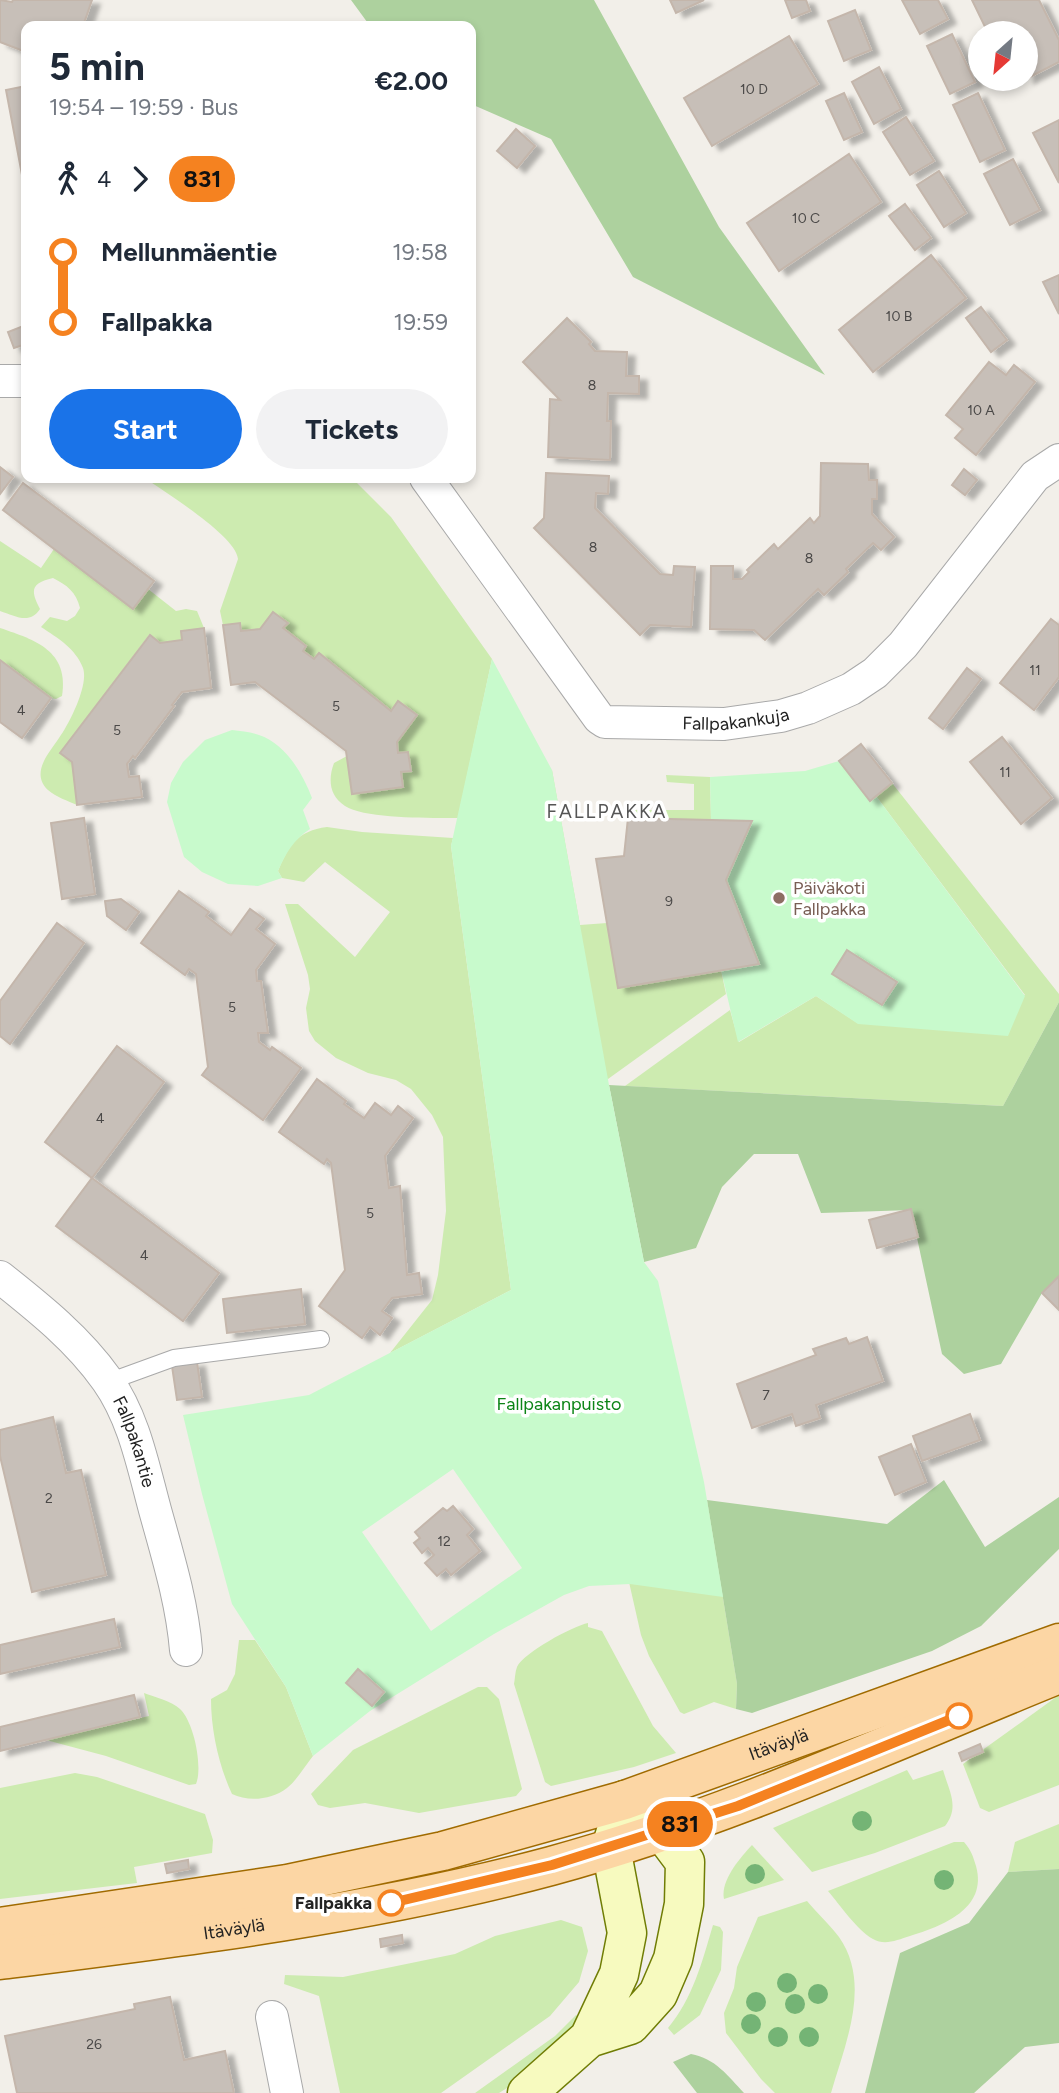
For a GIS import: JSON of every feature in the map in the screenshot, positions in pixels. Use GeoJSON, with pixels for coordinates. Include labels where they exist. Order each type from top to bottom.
{"type":"FeatureCollection","features":[{"type":"Feature","properties":{"kind":"main road","name":"Itäväylä"},"geometry":{"type":"LineString","coordinates":[[0,1927],[287,1884],[443,1851],[625,1800],[1059,1643]]}},
{"type":"Feature","properties":{"kind":"main road","name":"Itäväylä"},"geometry":{"type":"LineString","coordinates":[[0,1960],[120,1945],[392,1902],[538,1869],[738,1806],[1059,1674]]}},
{"type":"Feature","properties":{"kind":"main road"},"geometry":{"type":"LineString","coordinates":[[527,2093],[589,2038],[619,1975],[628,1933],[611,1848],[625,1800],[661,1830],[685,1862],[684,1904],[673,1959],[658,1994],[630,2025],[589,2038]]}},
{"type":"Feature","properties":{"kind":"street"},"geometry":{"type":"LineString","coordinates":[[0,382],[21,381]]}},
{"type":"Feature","properties":{"kind":"street","name":"Fallpakankuja"},"geometry":{"type":"LineString","coordinates":[[430,483],[599,718],[606,722],[724,724],[781,716],[808,708],[851,689],[875,673],[920,624],[1035,476],[1059,460]]}},
{"type":"Feature","properties":{"kind":"street","name":"Fallpakantie"},"geometry":{"type":"LineString","coordinates":[[0,1277],[56,1323],[82,1349],[108,1382],[132,1429],[183,1611],[186,1650]]}},
{"type":"Feature","properties":{"kind":"street"},"geometry":{"type":"LineString","coordinates":[[272,2017],[287,2093]]}},
{"type":"Feature","properties":{"kind":"lane"},"geometry":{"type":"LineString","coordinates":[[108,1382],[174,1358],[321,1339]]}},
{"type":"Feature","properties":{"kind":"green space"},"geometry":{"type":"Polygon","coordinates":[[[351,0],[594,0],[719,227],[825,375],[633,277],[551,139],[476,106],[476,21],[366,21],[351,0]]]}},
{"type":"Feature","properties":{"kind":"green space"},"geometry":{"type":"Polygon","coordinates":[[[152,483],[357,483],[391,517],[492,659],[458,818],[383,816],[355,810],[340,802],[331,787],[331,775],[334,763],[347,756],[352,794],[403,787],[401,772],[411,771],[408,752],[398,753],[398,701],[391,711],[320,653],[314,659],[303,651],[306,646],[283,628],[287,623],[273,612],[260,629],[241,631],[240,623],[223,625],[220,611],[238,559],[226,539],[152,483]]]}},
{"type":"Feature","properties":{"kind":"green space"},"geometry":{"type":"Polygon","coordinates":[[[0,541],[41,568],[54,549],[133,608],[148,589],[176,611],[197,611],[204,628],[182,631],[182,640],[160,643],[149,635],[60,753],[72,762],[77,805],[48,790],[43,784],[41,770],[46,757],[73,714],[83,684],[83,668],[71,650],[41,627],[50,617],[67,621],[75,616],[80,608],[70,590],[53,578],[40,582],[34,588],[40,609],[32,617],[22,618],[0,611],[0,541]]]}},
{"type":"Feature","properties":{"kind":"green space"},"geometry":{"type":"Polygon","coordinates":[[[0,628],[37,643],[55,658],[63,681],[62,696],[51,698],[0,660],[0,628]]]}},
{"type":"Feature","properties":{"kind":"green space","name":"Fallpakanpuisto"},"geometry":{"type":"Polygon","coordinates":[[[492,659],[552,770],[644,1262],[658,1281],[704,1482],[723,1597],[630,1584],[589,1586],[564,1595],[494,1634],[370,1711],[313,1756],[286,1687],[232,1604],[183,1415],[309,1395],[511,1290],[451,846],[492,659]],[[453,1469],[362,1532],[431,1631],[522,1568],[453,1469]]]}},
{"type":"Feature","properties":{"kind":"green space"},"geometry":{"type":"Polygon","coordinates":[[[232,730],[259,735],[277,745],[304,779],[312,798],[303,810],[310,829],[287,853],[278,871],[282,878],[258,886],[228,884],[202,872],[184,857],[167,802],[171,783],[183,762],[205,740],[232,730]]]}},
{"type":"Feature","properties":{"kind":"green space"},"geometry":{"type":"Polygon","coordinates":[[[839,761],[870,800],[876,796],[1025,996],[1008,1036],[858,1024],[816,996],[738,1042],[721,970],[759,963],[726,880],[751,821],[711,820],[710,777],[805,771],[839,761]]]}},
{"type":"Feature","properties":{"kind":"green space"},"geometry":{"type":"Polygon","coordinates":[[[552,770],[580,925],[607,923],[618,988],[721,970],[726,994],[608,1079],[542,1135],[537,781],[552,770]]]}},
{"type":"Feature","properties":{"kind":"green space"},"geometry":{"type":"Polygon","coordinates":[[[666,775],[710,777],[711,820],[628,818],[627,810],[694,810],[694,784],[667,782],[666,775]]]}},
{"type":"Feature","properties":{"kind":"green space"},"geometry":{"type":"Polygon","coordinates":[[[892,783],[1059,994],[1059,1002],[1003,1106],[625,1086],[730,1010],[739,1042],[816,996],[859,1024],[1025,995],[876,796],[892,783]]]}},
{"type":"Feature","properties":{"kind":"green space"},"geometry":{"type":"Polygon","coordinates":[[[327,827],[453,838],[451,846],[511,1290],[390,1353],[432,1300],[446,1211],[443,1137],[432,1115],[411,1089],[396,1080],[368,1073],[336,1058],[315,1041],[309,1031],[306,1008],[310,989],[308,975],[285,904],[298,904],[355,957],[390,912],[325,862],[304,882],[282,878],[278,871],[295,841],[308,832],[327,827]]]}},
{"type":"Feature","properties":{"kind":"green space"},"geometry":{"type":"Polygon","coordinates":[[[1059,1002],[1059,1276],[1042,1293],[1001,1364],[964,1374],[942,1354],[911,1210],[821,1213],[798,1154],[754,1154],[722,1187],[696,1248],[644,1262],[609,1085],[1003,1106],[1059,1002]]]}},
{"type":"Feature","properties":{"kind":"green space"},"geometry":{"type":"Polygon","coordinates":[[[944,1480],[985,1547],[1059,1497],[1059,1549],[981,1626],[932,1651],[752,1713],[736,1709],[737,1684],[707,1500],[887,1524],[944,1480]]]}},
{"type":"Feature","properties":{"kind":"green space"},"geometry":{"type":"Polygon","coordinates":[[[707,1500],[737,1684],[736,1709],[714,1702],[684,1714],[680,1712],[649,1656],[641,1635],[624,1560],[707,1500]]]}},
{"type":"Feature","properties":{"kind":"green space"},"geometry":{"type":"Polygon","coordinates":[[[588,1623],[588,1627],[602,1631],[653,1726],[676,1753],[634,1767],[551,1786],[545,1782],[514,1684],[516,1671],[521,1661],[538,1648],[588,1623]]]}},
{"type":"Feature","properties":{"kind":"green space"},"geometry":{"type":"Polygon","coordinates":[[[239,1640],[255,1640],[286,1687],[313,1756],[287,1788],[260,1798],[238,1797],[232,1794],[220,1760],[212,1723],[211,1699],[227,1690],[235,1674],[239,1640]]]}},
{"type":"Feature","properties":{"kind":"green space"},"geometry":{"type":"Polygon","coordinates":[[[478,1687],[487,1687],[499,1699],[522,1789],[516,1796],[419,1813],[365,1803],[330,1808],[318,1805],[311,1794],[353,1750],[478,1687]]]}},
{"type":"Feature","properties":{"kind":"green space"},"geometry":{"type":"Polygon","coordinates":[[[144,1693],[172,1704],[185,1715],[198,1756],[196,1784],[189,1785],[106,1756],[46,1740],[149,1716],[144,1693]]]}},
{"type":"Feature","properties":{"kind":"green space"},"geometry":{"type":"Polygon","coordinates":[[[1059,1695],[1059,1785],[989,1812],[980,1808],[963,1764],[1059,1695]]]}},
{"type":"Feature","properties":{"kind":"green space"},"geometry":{"type":"Polygon","coordinates":[[[907,1770],[913,1780],[943,1770],[953,1805],[945,1826],[875,1853],[812,1872],[773,1828],[907,1770]]]}},
{"type":"Feature","properties":{"kind":"green space"},"geometry":{"type":"Polygon","coordinates":[[[75,1773],[97,1777],[205,1814],[213,1840],[212,1853],[134,1867],[137,1883],[0,1899],[0,1788],[75,1773]]]}},
{"type":"Feature","properties":{"kind":"green space"},"geometry":{"type":"Polygon","coordinates":[[[1059,1824],[1059,1869],[1008,1872],[1015,1842],[1059,1824]]]}},
{"type":"Feature","properties":{"kind":"green space"},"geometry":{"type":"Polygon","coordinates":[[[954,1842],[964,1842],[973,1856],[978,1881],[969,1904],[960,1913],[936,1927],[896,1941],[878,1941],[861,1930],[828,1891],[954,1842]]]}},
{"type":"Feature","properties":{"kind":"green space"},"geometry":{"type":"Polygon","coordinates":[[[752,1845],[784,1880],[724,1899],[728,1877],[752,1845]]]}},
{"type":"Feature","properties":{"kind":"green space"},"geometry":{"type":"Polygon","coordinates":[[[1059,1869],[1059,2043],[1025,2047],[974,2093],[865,2093],[900,1953],[969,1923],[1008,1872],[1059,1869]]]}},
{"type":"Feature","properties":{"kind":"green space"},"geometry":{"type":"Polygon","coordinates":[[[807,1901],[839,1937],[849,1955],[854,1974],[853,2014],[831,2093],[775,2093],[726,2033],[724,2013],[734,1988],[737,1967],[758,1917],[807,1901]]]}},
{"type":"Feature","properties":{"kind":"green space"},"geometry":{"type":"Polygon","coordinates":[[[561,1920],[582,1927],[588,1951],[579,1982],[550,2016],[441,2093],[340,2093],[319,1996],[284,1984],[285,1975],[343,1977],[455,1954],[495,1936],[561,1920]]]}},
{"type":"Feature","properties":{"kind":"green space"},"geometry":{"type":"Polygon","coordinates":[[[713,1925],[720,1927],[723,1932],[721,1970],[700,2015],[674,2035],[668,2028],[690,1992],[713,1925]]]}},
{"type":"Feature","properties":{"kind":"green space"},"geometry":{"type":"Polygon","coordinates":[[[576,2015],[580,2018],[568,2034],[507,2088],[499,2093],[475,2093],[555,2036],[576,2015]]]}},
{"type":"Feature","properties":{"kind":"green space"},"geometry":{"type":"Polygon","coordinates":[[[691,2054],[714,2064],[744,2093],[697,2093],[673,2062],[691,2054]]]}},
{"type":"Feature","properties":{"kind":"building"},"geometry":{"type":"Polygon","coordinates":[[[0,0],[92,0],[85,21],[21,21],[21,50],[0,42],[0,0]]]}},
{"type":"Feature","properties":{"kind":"building"},"geometry":{"type":"Polygon","coordinates":[[[670,0],[704,0],[676,13],[670,0]]]}},
{"type":"Feature","properties":{"kind":"building"},"geometry":{"type":"Polygon","coordinates":[[[785,0],[806,0],[810,11],[792,18],[785,0]]]}},
{"type":"Feature","properties":{"kind":"building"},"geometry":{"type":"Polygon","coordinates":[[[902,0],[938,0],[948,19],[920,34],[902,0]]]}},
{"type":"Feature","properties":{"kind":"building"},"geometry":{"type":"Polygon","coordinates":[[[972,0],[1039,0],[1059,40],[1059,62],[1038,73],[1038,21],[982,21],[972,0]]]}},
{"type":"Feature","properties":{"kind":"building"},"geometry":{"type":"Polygon","coordinates":[[[855,10],[871,50],[844,61],[828,21],[855,10]]]}},
{"type":"Feature","properties":{"kind":"building"},"geometry":{"type":"Polygon","coordinates":[[[952,34],[968,67],[968,85],[950,94],[927,46],[952,34]]]}},
{"type":"Feature","properties":{"kind":"building"},"geometry":{"type":"Polygon","coordinates":[[[789,36],[818,84],[712,146],[684,98],[789,36]]]}},
{"type":"Feature","properties":{"kind":"building"},"geometry":{"type":"Polygon","coordinates":[[[879,67],[901,109],[874,124],[852,82],[879,67]]]}},
{"type":"Feature","properties":{"kind":"building"},"geometry":{"type":"Polygon","coordinates":[[[21,87],[21,170],[6,90],[21,87]]]}},
{"type":"Feature","properties":{"kind":"building"},"geometry":{"type":"Polygon","coordinates":[[[844,93],[862,132],[844,140],[826,101],[844,93]]]}},
{"type":"Feature","properties":{"kind":"building"},"geometry":{"type":"Polygon","coordinates":[[[978,93],[1005,150],[980,162],[953,105],[978,93]]]}},
{"type":"Feature","properties":{"kind":"building"},"geometry":{"type":"Polygon","coordinates":[[[906,117],[934,161],[910,175],[883,132],[906,117]]]}},
{"type":"Feature","properties":{"kind":"building"},"geometry":{"type":"Polygon","coordinates":[[[1059,120],[1059,183],[1033,133],[1059,120]]]}},
{"type":"Feature","properties":{"kind":"building"},"geometry":{"type":"Polygon","coordinates":[[[516,129],[535,146],[517,168],[497,151],[516,129]]]}},
{"type":"Feature","properties":{"kind":"building"},"geometry":{"type":"Polygon","coordinates":[[[849,154],[881,202],[779,271],[747,223],[849,154]]]}},
{"type":"Feature","properties":{"kind":"building"},"geometry":{"type":"Polygon","coordinates":[[[1013,159],[1040,210],[1010,225],[984,174],[1013,159]]]}},
{"type":"Feature","properties":{"kind":"building"},"geometry":{"type":"Polygon","coordinates":[[[939,171],[966,213],[944,227],[917,185],[939,171]]]}},
{"type":"Feature","properties":{"kind":"building"},"geometry":{"type":"Polygon","coordinates":[[[905,204],[931,238],[915,250],[889,216],[905,204]]]}},
{"type":"Feature","properties":{"kind":"building"},"geometry":{"type":"Polygon","coordinates":[[[931,255],[966,298],[873,372],[839,330],[931,255]]]}},
{"type":"Feature","properties":{"kind":"building"},"geometry":{"type":"Polygon","coordinates":[[[1059,275],[1059,314],[1043,282],[1059,275]]]}},
{"type":"Feature","properties":{"kind":"building"},"geometry":{"type":"Polygon","coordinates":[[[981,307],[1007,340],[991,352],[966,318],[981,307]]]}},
{"type":"Feature","properties":{"kind":"building"},"geometry":{"type":"Polygon","coordinates":[[[567,318],[591,342],[589,344],[595,351],[627,352],[626,376],[639,376],[639,394],[608,393],[607,421],[611,421],[610,460],[548,457],[550,399],[560,400],[523,362],[567,318]]]}},
{"type":"Feature","properties":{"kind":"building"},"geometry":{"type":"Polygon","coordinates":[[[21,327],[21,346],[14,348],[8,332],[21,327]]]}},
{"type":"Feature","properties":{"kind":"building"},"geometry":{"type":"Polygon","coordinates":[[[989,362],[1006,375],[1014,365],[1035,382],[976,455],[955,438],[963,429],[946,415],[989,362]]]}},
{"type":"Feature","properties":{"kind":"building"},"geometry":{"type":"Polygon","coordinates":[[[821,463],[868,464],[869,480],[877,480],[877,499],[872,499],[872,514],[894,537],[881,550],[873,543],[824,595],[818,589],[765,640],[754,630],[710,629],[711,566],[733,566],[733,579],[742,579],[749,572],[747,570],[774,544],[778,549],[810,518],[814,523],[820,516],[821,463]]]}},
{"type":"Feature","properties":{"kind":"building"},"geometry":{"type":"Polygon","coordinates":[[[0,467],[13,477],[0,494],[0,467]]]}},
{"type":"Feature","properties":{"kind":"building"},"geometry":{"type":"Polygon","coordinates":[[[964,469],[977,480],[965,495],[952,485],[964,469]]]}},
{"type":"Feature","properties":{"kind":"building"},"geometry":{"type":"Polygon","coordinates":[[[546,473],[609,476],[608,494],[596,493],[595,508],[660,574],[673,575],[674,566],[695,567],[691,627],[650,625],[640,635],[534,528],[544,518],[546,473]]]}},
{"type":"Feature","properties":{"kind":"building"},"geometry":{"type":"Polygon","coordinates":[[[23,483],[154,581],[133,609],[3,510],[23,483]]]}},
{"type":"Feature","properties":{"kind":"building"},"geometry":{"type":"Polygon","coordinates":[[[273,612],[288,623],[283,628],[306,646],[303,651],[314,659],[319,653],[391,711],[398,701],[417,715],[397,742],[398,753],[408,752],[411,771],[401,772],[403,787],[352,794],[346,751],[255,682],[231,685],[223,625],[240,623],[241,631],[260,629],[273,612]]]}},
{"type":"Feature","properties":{"kind":"building"},"geometry":{"type":"Polygon","coordinates":[[[1051,619],[1059,625],[1059,677],[1034,710],[1000,683],[1051,619]]]}},
{"type":"Feature","properties":{"kind":"building"},"geometry":{"type":"Polygon","coordinates":[[[204,628],[211,688],[182,692],[135,758],[133,756],[127,764],[129,777],[139,776],[142,797],[77,805],[72,762],[60,753],[150,635],[160,643],[182,640],[181,631],[204,628]]]}},
{"type":"Feature","properties":{"kind":"building"},"geometry":{"type":"Polygon","coordinates":[[[0,660],[51,698],[22,738],[0,722],[0,660]]]}},
{"type":"Feature","properties":{"kind":"building"},"geometry":{"type":"Polygon","coordinates":[[[967,668],[981,679],[943,729],[929,718],[967,668]]]}},
{"type":"Feature","properties":{"kind":"building"},"geometry":{"type":"Polygon","coordinates":[[[1002,737],[1052,798],[1021,824],[970,762],[1002,737]]]}},
{"type":"Feature","properties":{"kind":"building"},"geometry":{"type":"Polygon","coordinates":[[[861,744],[892,783],[870,801],[839,761],[861,744]]]}},
{"type":"Feature","properties":{"kind":"building"},"geometry":{"type":"Polygon","coordinates":[[[84,818],[95,894],[62,899],[51,823],[84,818]]]}},
{"type":"Feature","properties":{"kind":"building"},"geometry":{"type":"Polygon","coordinates":[[[628,818],[752,821],[726,880],[759,964],[618,988],[596,859],[624,856],[628,818]]]}},
{"type":"Feature","properties":{"kind":"building"},"geometry":{"type":"Polygon","coordinates":[[[179,891],[209,912],[206,916],[231,935],[250,909],[264,919],[256,929],[275,944],[256,970],[257,981],[261,981],[268,1033],[258,1033],[259,1042],[270,1050],[272,1047],[301,1068],[263,1120],[202,1075],[208,1067],[196,974],[189,969],[185,975],[141,943],[179,891]]]}},
{"type":"Feature","properties":{"kind":"building"},"geometry":{"type":"Polygon","coordinates":[[[121,899],[139,912],[126,930],[107,916],[105,901],[121,899]]]}},
{"type":"Feature","properties":{"kind":"building"},"geometry":{"type":"Polygon","coordinates":[[[57,923],[84,943],[10,1044],[0,1036],[0,1001],[57,923]]]}},
{"type":"Feature","properties":{"kind":"building"},"geometry":{"type":"Polygon","coordinates":[[[847,950],[897,982],[882,1005],[832,974],[847,950]]]}},
{"type":"Feature","properties":{"kind":"building"},"geometry":{"type":"Polygon","coordinates":[[[117,1046],[164,1082],[92,1178],[45,1142],[117,1046]]]}},
{"type":"Feature","properties":{"kind":"building"},"geometry":{"type":"Polygon","coordinates":[[[317,1079],[364,1118],[375,1103],[391,1115],[398,1106],[413,1118],[385,1156],[389,1188],[400,1186],[407,1275],[419,1273],[422,1294],[392,1298],[382,1311],[392,1318],[380,1335],[370,1327],[362,1338],[319,1306],[345,1270],[331,1163],[327,1159],[324,1164],[279,1132],[317,1079]]]}},
{"type":"Feature","properties":{"kind":"building"},"geometry":{"type":"Polygon","coordinates":[[[92,1178],[219,1273],[183,1321],[56,1226],[92,1178]]]}},
{"type":"Feature","properties":{"kind":"building"},"geometry":{"type":"Polygon","coordinates":[[[911,1209],[918,1237],[877,1248],[869,1220],[911,1209]]]}},
{"type":"Feature","properties":{"kind":"building"},"geometry":{"type":"Polygon","coordinates":[[[1059,1276],[1059,1310],[1042,1293],[1059,1276]]]}},
{"type":"Feature","properties":{"kind":"building"},"geometry":{"type":"Polygon","coordinates":[[[301,1289],[305,1324],[227,1333],[223,1299],[301,1289]]]}},
{"type":"Feature","properties":{"kind":"building"},"geometry":{"type":"Polygon","coordinates":[[[867,1337],[883,1381],[816,1405],[820,1418],[796,1426],[792,1414],[752,1428],[737,1384],[816,1355],[813,1349],[846,1338],[849,1344],[867,1337]]]}},
{"type":"Feature","properties":{"kind":"building"},"geometry":{"type":"Polygon","coordinates":[[[197,1362],[202,1397],[177,1400],[172,1366],[197,1362]]]}},
{"type":"Feature","properties":{"kind":"building"},"geometry":{"type":"Polygon","coordinates":[[[970,1414],[980,1440],[922,1461],[913,1436],[970,1414]]]}},
{"type":"Feature","properties":{"kind":"building"},"geometry":{"type":"Polygon","coordinates":[[[53,1417],[66,1473],[81,1470],[106,1575],[32,1592],[0,1456],[0,1430],[53,1417]]]}},
{"type":"Feature","properties":{"kind":"building"},"geometry":{"type":"Polygon","coordinates":[[[911,1444],[926,1482],[895,1495],[879,1457],[911,1444]]]}},
{"type":"Feature","properties":{"kind":"building"},"geometry":{"type":"Polygon","coordinates":[[[453,1506],[473,1529],[467,1535],[480,1551],[451,1575],[446,1569],[437,1576],[425,1563],[434,1555],[428,1548],[422,1553],[414,1543],[420,1538],[415,1532],[443,1508],[447,1511],[453,1506]]]}},
{"type":"Feature","properties":{"kind":"building"},"geometry":{"type":"Polygon","coordinates":[[[114,1619],[120,1647],[0,1674],[0,1645],[114,1619]]]}},
{"type":"Feature","properties":{"kind":"building"},"geometry":{"type":"Polygon","coordinates":[[[358,1669],[384,1692],[372,1706],[346,1683],[358,1669]]]}},
{"type":"Feature","properties":{"kind":"building"},"geometry":{"type":"Polygon","coordinates":[[[134,1695],[140,1717],[0,1751],[0,1727],[134,1695]]]}},
{"type":"Feature","properties":{"kind":"building"},"geometry":{"type":"Polygon","coordinates":[[[980,1744],[983,1752],[962,1761],[959,1753],[980,1744]]]}},
{"type":"Feature","properties":{"kind":"building"},"geometry":{"type":"Polygon","coordinates":[[[188,1860],[189,1869],[167,1873],[165,1864],[188,1860]]]}},
{"type":"Feature","properties":{"kind":"building"},"geometry":{"type":"Polygon","coordinates":[[[402,1935],[403,1943],[381,1947],[380,1939],[402,1935]]]}},
{"type":"Feature","properties":{"kind":"building"},"geometry":{"type":"Polygon","coordinates":[[[170,1997],[184,2060],[225,2051],[234,2093],[17,2093],[5,2036],[135,2009],[134,2004],[170,1997]]]}},
{"type":"Feature","properties":{"kind":"bus line","name":"831"},"geometry":{"type":"LineString","coordinates":[[391,1903],[552,1865],[611,1848],[738,1806],[959,1716]]}},
{"type":"Feature","properties":{"kind":"place","name":"Päiväkoti Fallpakka"},"geometry":{"type":"Point","coordinates":[779,898]}},
{"type":"Feature","properties":{"kind":"place","name":"Fallpakka"},"geometry":{"type":"Point","coordinates":[391,1903]}},
{"type":"Feature","properties":{"kind":"district","name":"FALLPAKKA"},"geometry":{"type":"Point","coordinates":[607,811]}}]}
